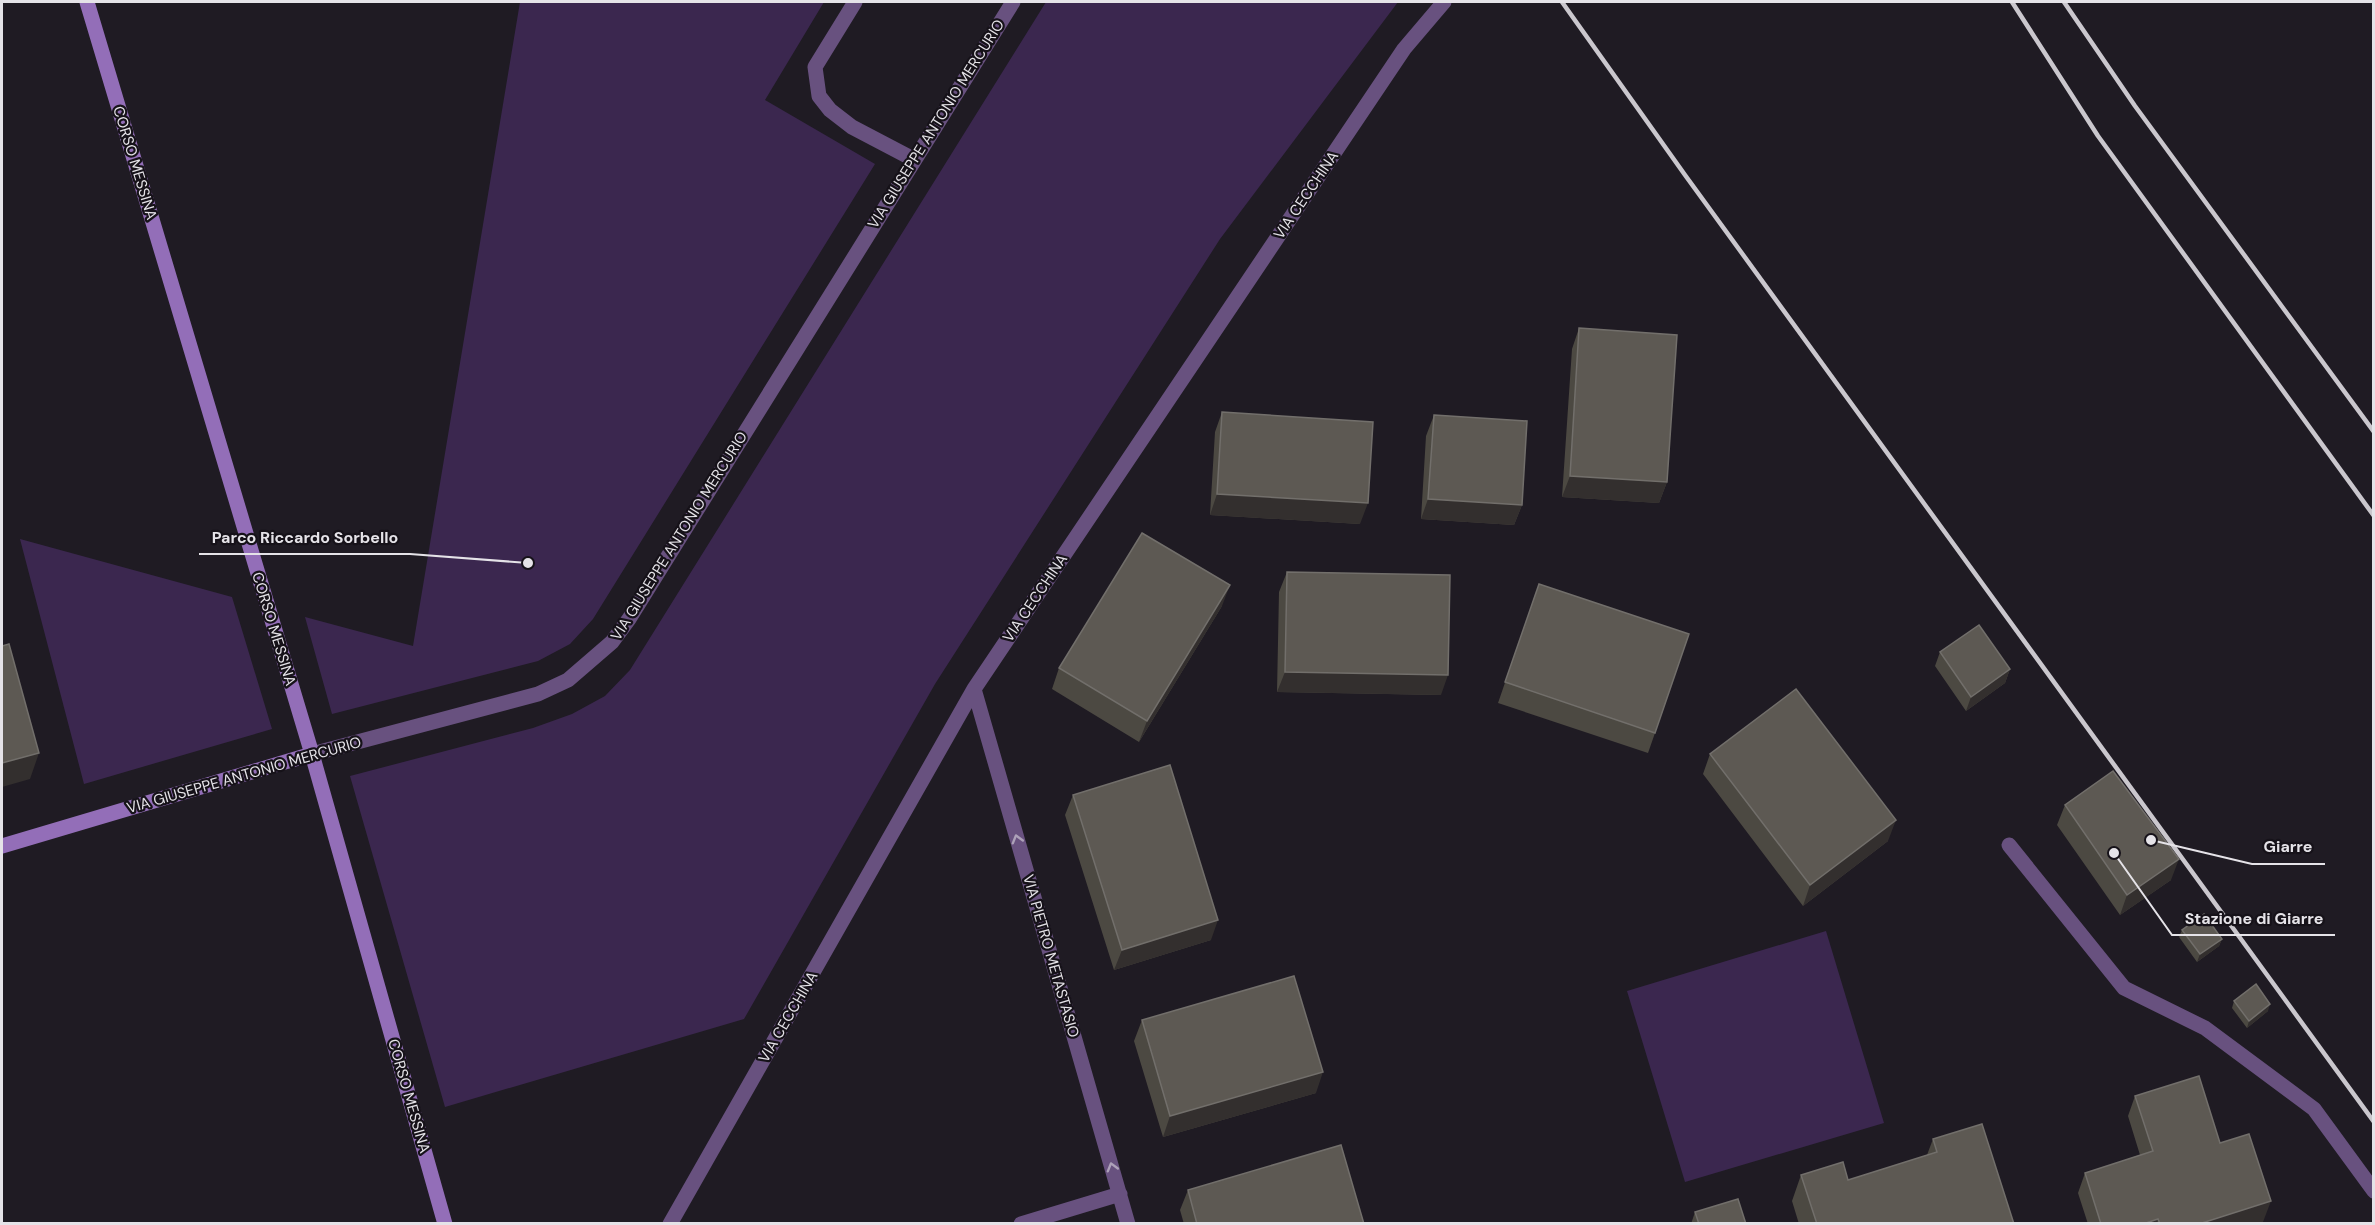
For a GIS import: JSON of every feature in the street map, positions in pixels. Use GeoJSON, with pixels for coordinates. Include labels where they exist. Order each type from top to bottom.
{"type":"FeatureCollection","features":[{"type":"Feature","properties":{"kind":"street","name":"CORSO MESSINA"},"geometry":{"type":"LineString","coordinates":[[87,2],[312,754],[445,1224]]}},
{"type":"Feature","properties":{"kind":"street"},"geometry":{"type":"LineString","coordinates":[[855,2],[815,68],[819,96],[830,110],[852,127],[913,159]]}},
{"type":"Feature","properties":{"kind":"street","name":"VIA GIUSEPPE ANTONIO MERCURIO"},"geometry":{"type":"LineString","coordinates":[[2,846],[312,754],[538,694],[568,680],[612,642],[629,619],[913,159],[1013,2]]}},
{"type":"Feature","properties":{"kind":"street","name":"VIA CECCHINA"},"geometry":{"type":"LineString","coordinates":[[670,1224],[975,689],[1404,49],[1444,2]]}},
{"type":"Feature","properties":{"kind":"street","name":"VIA PIETRO METASTASIO"},"geometry":{"type":"LineString","coordinates":[[975,689],[1128,1224]]}},
{"type":"Feature","properties":{"kind":"street"},"geometry":{"type":"LineString","coordinates":[[2009,845],[2124,988],[2205,1028],[2314,1109],[2373,1191]]}},
{"type":"Feature","properties":{"kind":"street"},"geometry":{"type":"LineString","coordinates":[[1021,1224],[1120,1194]]}},
{"type":"Feature","properties":{"kind":"shaded area"},"geometry":{"type":"Polygon","coordinates":[[[520,2],[824,2],[765,100],[875,164],[593,619],[570,644],[538,661],[332,714],[305,617],[413,646],[520,2]]]}},
{"type":"Feature","properties":{"kind":"shaded area"},"geometry":{"type":"Polygon","coordinates":[[[1046,2],[1398,2],[1220,239],[935,684],[744,1019],[445,1107],[350,776],[533,728],[572,714],[605,696],[630,670],[1046,2]]]}},
{"type":"Feature","properties":{"kind":"shaded area"},"geometry":{"type":"Polygon","coordinates":[[[20,539],[232,597],[272,729],[84,784],[20,539]]]}},
{"type":"Feature","properties":{"kind":"shaded area"},"geometry":{"type":"Polygon","coordinates":[[[1826,931],[1884,1123],[1685,1182],[1627,991],[1826,931]]]}},
{"type":"Feature","properties":{"kind":"building"},"geometry":{"type":"Polygon","coordinates":[[[1579,328],[1677,335],[1667,482],[1570,476],[1579,328]]]}},
{"type":"Feature","properties":{"kind":"building"},"geometry":{"type":"Polygon","coordinates":[[[1222,412],[1373,422],[1368,503],[1217,494],[1222,412]]]}},
{"type":"Feature","properties":{"kind":"building"},"geometry":{"type":"Polygon","coordinates":[[[1434,415],[1527,421],[1522,505],[1428,499],[1434,415]]]}},
{"type":"Feature","properties":{"kind":"building"},"geometry":{"type":"Polygon","coordinates":[[[1142,533],[1230,585],[1147,721],[1059,668],[1142,533]]]}},
{"type":"Feature","properties":{"kind":"building"},"geometry":{"type":"Polygon","coordinates":[[[1287,572],[1450,575],[1448,675],[1285,672],[1287,572]]]}},
{"type":"Feature","properties":{"kind":"building"},"geometry":{"type":"Polygon","coordinates":[[[1539,584],[1689,634],[1655,733],[1505,682],[1539,584]]]}},
{"type":"Feature","properties":{"kind":"building"},"geometry":{"type":"Polygon","coordinates":[[[1979,625],[2010,669],[1971,697],[1940,652],[1979,625]]]}},
{"type":"Feature","properties":{"kind":"building"},"geometry":{"type":"Polygon","coordinates":[[[9,644],[39,753],[2,763],[2,646],[9,644]]]}},
{"type":"Feature","properties":{"kind":"building"},"geometry":{"type":"Polygon","coordinates":[[[1796,689],[1896,820],[1810,885],[1710,754],[1796,689]]]}},
{"type":"Feature","properties":{"kind":"building"},"geometry":{"type":"Polygon","coordinates":[[[1170,765],[1218,920],[1122,950],[1073,795],[1170,765]]]}},
{"type":"Feature","properties":{"kind":"building"},"geometry":{"type":"Polygon","coordinates":[[[2113,771],[2179,859],[2127,895],[2065,805],[2113,771]]]}},
{"type":"Feature","properties":{"kind":"building"},"geometry":{"type":"Polygon","coordinates":[[[2204,914],[2222,939],[2200,954],[2182,930],[2204,914]]]}},
{"type":"Feature","properties":{"kind":"building"},"geometry":{"type":"Polygon","coordinates":[[[1294,976],[1323,1072],[1170,1116],[1142,1020],[1294,976]]]}},
{"type":"Feature","properties":{"kind":"building"},"geometry":{"type":"Polygon","coordinates":[[[2256,984],[2270,1004],[2249,1021],[2234,1001],[2256,984]]]}},
{"type":"Feature","properties":{"kind":"building"},"geometry":{"type":"Polygon","coordinates":[[[2199,1076],[2220,1143],[2249,1134],[2271,1201],[2199,1224],[2160,1224],[2158,1219],[2143,1224],[2101,1224],[2085,1173],[2153,1151],[2135,1096],[2199,1076]]]}},
{"type":"Feature","properties":{"kind":"building"},"geometry":{"type":"Polygon","coordinates":[[[1982,1124],[2014,1224],[1817,1224],[1801,1175],[1843,1162],[1848,1180],[1937,1152],[1933,1139],[1982,1124]]]}},
{"type":"Feature","properties":{"kind":"building"},"geometry":{"type":"Polygon","coordinates":[[[1341,1145],[1364,1224],[1197,1224],[1188,1190],[1341,1145]]]}},
{"type":"Feature","properties":{"kind":"building"},"geometry":{"type":"Polygon","coordinates":[[[1738,1199],[1746,1224],[1699,1224],[1695,1212],[1738,1199]]]}},
{"type":"Feature","properties":{"kind":"railway"},"geometry":{"type":"LineString","coordinates":[[1562,2],[1685,175],[2374,1122]]}},
{"type":"Feature","properties":{"kind":"railway"},"geometry":{"type":"LineString","coordinates":[[2012,2],[2098,136],[2374,516]]}},
{"type":"Feature","properties":{"kind":"railway"},"geometry":{"type":"LineString","coordinates":[[2064,2],[2135,106],[2374,432]]}},
{"type":"Feature","properties":{"kind":"place","name":"Parco Riccardo Sorbello"},"geometry":{"type":"Point","coordinates":[528,563]}},
{"type":"Feature","properties":{"kind":"place","name":"Giarre"},"geometry":{"type":"Point","coordinates":[2151,840]}},
{"type":"Feature","properties":{"kind":"place","name":"Stazione di Giarre"},"geometry":{"type":"Point","coordinates":[2114,853]}}]}
